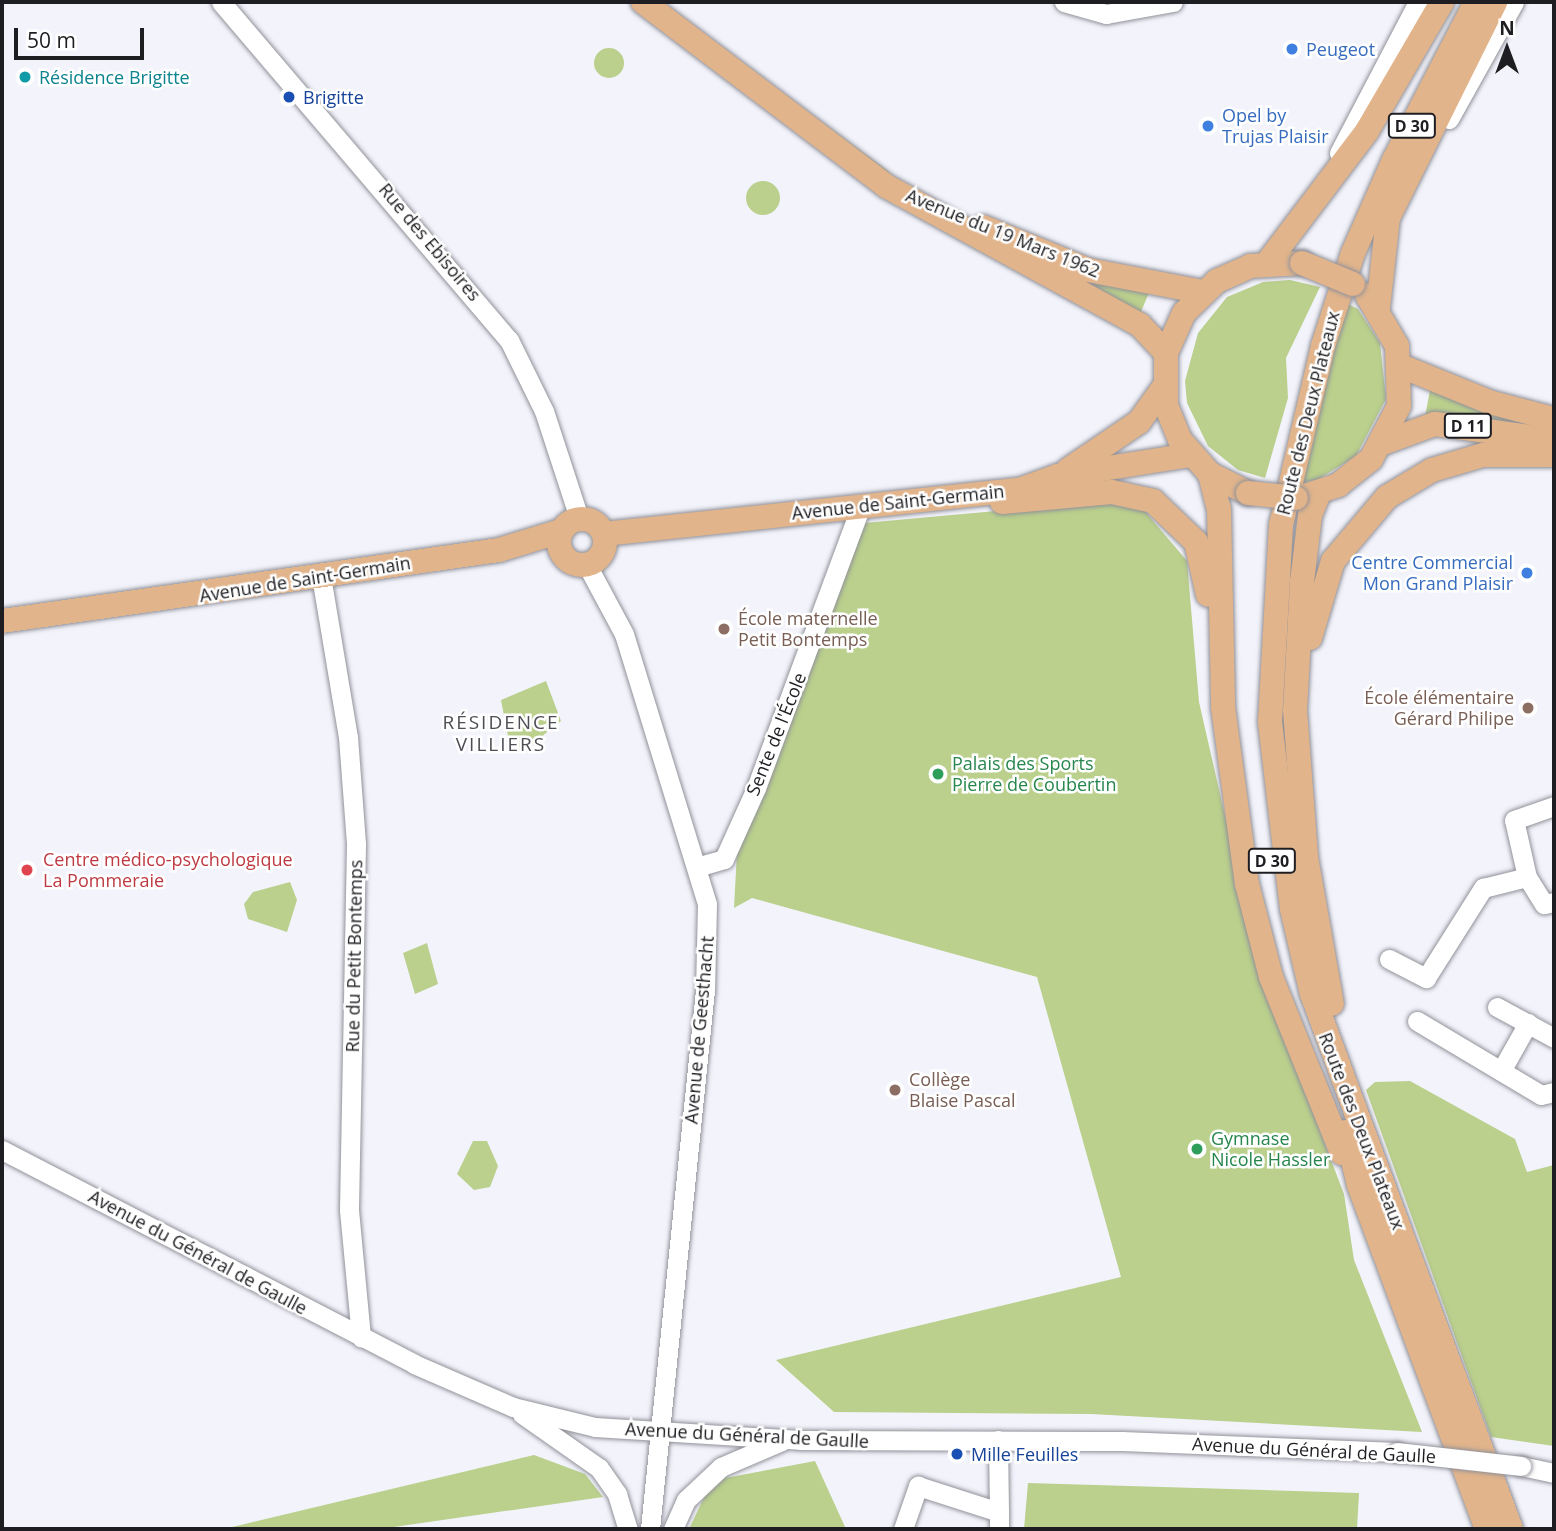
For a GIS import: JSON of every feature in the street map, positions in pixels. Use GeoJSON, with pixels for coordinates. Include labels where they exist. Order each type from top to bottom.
{"type":"FeatureCollection","features":[{"type":"Feature","properties":{"kind":"main road","name":"Avenue du 19 Mars 1962"},"geometry":{"type":"LineString","coordinates":[[643,2],[886,186],[1140,325],[1166,353]]}},
{"type":"Feature","properties":{"kind":"main road"},"geometry":{"type":"LineString","coordinates":[[1268,262],[1395,89],[1442,2]]}},
{"type":"Feature","properties":{"kind":"main road","name":"Route des Deux Plateaux"},"geometry":{"type":"LineString","coordinates":[[1463,2],[1381,156],[1325,290],[1275,480],[1261,611],[1257,724],[1279,909],[1359,1185],[1487,1529]]}},
{"type":"Feature","properties":{"kind":"main road","name":"Route des Deux Plateaux"},"geometry":{"type":"LineString","coordinates":[[1476,2],[1394,160],[1337,298],[1289,480],[1272,623],[1270,722],[1292,909],[1336,1071],[1374,1159],[1511,1529]]}},
{"type":"Feature","properties":{"kind":"main road"},"geometry":{"type":"LineString","coordinates":[[1378,308],[1353,284],[1302,263],[1268,262],[1233,272],[1203,292],[1180,320],[1166,353],[1164,387],[1172,423],[1190,455],[1210,474],[1248,493],[1308,496],[1356,474],[1383,443],[1399,406],[1401,366],[1378,308],[1380,253],[1404,185],[1495,2]]}},
{"type":"Feature","properties":{"kind":"main road","name":"Avenue du 19 Mars 1962"},"geometry":{"type":"LineString","coordinates":[[886,186],[1088,270],[1203,292]]}},
{"type":"Feature","properties":{"kind":"main road","name":"D 11"},"geometry":{"type":"LineString","coordinates":[[1401,366],[1489,402],[1554,419]]}},
{"type":"Feature","properties":{"kind":"main road"},"geometry":{"type":"LineString","coordinates":[[1058,476],[1139,422],[1164,387]]}},
{"type":"Feature","properties":{"kind":"main road","name":"D 11"},"geometry":{"type":"LineString","coordinates":[[1383,443],[1435,424],[1554,440]]}},
{"type":"Feature","properties":{"kind":"main road","name":"Avenue de Saint-Germain"},"geometry":{"type":"LineString","coordinates":[[604,534],[971,495],[1058,476],[1190,455]]}},
{"type":"Feature","properties":{"kind":"main road"},"geometry":{"type":"LineString","coordinates":[[1306,857],[1309,641],[1320,591],[1346,540],[1387,497],[1432,470],[1483,455],[1554,455]]}},
{"type":"Feature","properties":{"kind":"main road"},"geometry":{"type":"LineString","coordinates":[[1210,474],[1219,509],[1223,707],[1247,884],[1271,977],[1359,1185]]}},
{"type":"Feature","properties":{"kind":"main road"},"geometry":{"type":"LineString","coordinates":[[971,495],[1027,502],[1126,493],[1153,501],[1180,520],[1204,564],[1213,687],[1223,707]]}},
{"type":"Feature","properties":{"kind":"main road"},"geometry":{"type":"LineString","coordinates":[[1308,496],[1310,515],[1296,651],[1306,857],[1327,989],[1374,1159]]}},
{"type":"Feature","properties":{"kind":"main road"},"geometry":{"type":"LineString","coordinates":[[594,522],[604,534],[600,557],[587,565],[567,534],[594,522]]}},
{"type":"Feature","properties":{"kind":"main road","name":"Avenue de Saint-Germain"},"geometry":{"type":"LineString","coordinates":[[2,621],[111,609],[499,550],[567,534]]}},
{"type":"Feature","properties":{"kind":"main road","name":"Avenue de Saint-Germain"},"geometry":{"type":"LineString","coordinates":[[2,635],[111,609]]}},
{"type":"Feature","properties":{"kind":"street","name":"Rue des Ebisoires"},"geometry":{"type":"LineString","coordinates":[[221,2],[509,340],[544,411],[567,534]]}},
{"type":"Feature","properties":{"kind":"street"},"geometry":{"type":"LineString","coordinates":[[1063,2],[1106,14],[1173,2]]}},
{"type":"Feature","properties":{"kind":"street"},"geometry":{"type":"LineString","coordinates":[[1317,194],[1418,2]]}},
{"type":"Feature","properties":{"kind":"street"},"geometry":{"type":"LineString","coordinates":[[1404,185],[1420,173],[1514,2]]}},
{"type":"Feature","properties":{"kind":"street","name":"Sente de l'École"},"geometry":{"type":"LineString","coordinates":[[700,866],[724,859],[751,799],[861,505]]}},
{"type":"Feature","properties":{"kind":"street","name":"Avenue de Geesthacht"},"geometry":{"type":"LineString","coordinates":[[587,565],[624,634],[700,866],[709,942],[650,1529]]}},
{"type":"Feature","properties":{"kind":"street","name":"Rue du Petit Bontemps"},"geometry":{"type":"LineString","coordinates":[[321,576],[348,737],[356,844],[349,1210],[361,1337]]}},
{"type":"Feature","properties":{"kind":"street"},"geometry":{"type":"LineString","coordinates":[[1554,806],[1514,820],[1527,877],[1544,904],[1554,902]]}},
{"type":"Feature","properties":{"kind":"street"},"geometry":{"type":"LineString","coordinates":[[1389,959],[1426,978],[1483,888],[1527,877]]}},
{"type":"Feature","properties":{"kind":"street"},"geometry":{"type":"LineString","coordinates":[[1497,1007],[1554,1038]]}},
{"type":"Feature","properties":{"kind":"street"},"geometry":{"type":"LineString","coordinates":[[1417,1021],[1541,1095],[1554,1092]]}},
{"type":"Feature","properties":{"kind":"street"},"geometry":{"type":"LineString","coordinates":[[1501,1071],[1528,1023]]}},
{"type":"Feature","properties":{"kind":"street","name":"Avenue du Général de Gaulle"},"geometry":{"type":"LineString","coordinates":[[2,1150],[361,1337],[513,1407],[659,1433],[786,1439],[998,1440],[1397,1452],[1521,1466],[1554,1473]]}},
{"type":"Feature","properties":{"kind":"street"},"geometry":{"type":"LineString","coordinates":[[513,1407],[599,1468],[617,1494],[628,1529]]}},
{"type":"Feature","properties":{"kind":"street"},"geometry":{"type":"LineString","coordinates":[[673,1529],[686,1500],[721,1467],[786,1439]]}},
{"type":"Feature","properties":{"kind":"street"},"geometry":{"type":"LineString","coordinates":[[903,1529],[918,1486],[999,1521],[998,1440]]}},
{"type":"Feature","properties":{"kind":"green space"},"geometry":{"type":"Polygon","coordinates":[[[660,2],[889,172],[887,176],[660,2]]]}},
{"type":"Feature","properties":{"kind":"green space"},"geometry":{"type":"Polygon","coordinates":[[[609,48],[619,53],[624,63],[619,73],[609,78],[599,73],[594,63],[599,53],[609,48]]]}},
{"type":"Feature","properties":{"kind":"green space"},"geometry":{"type":"Polygon","coordinates":[[[763,181],[775,186],[780,198],[775,210],[763,215],[751,210],[746,198],[751,186],[763,181]]]}},
{"type":"Feature","properties":{"kind":"green space"},"geometry":{"type":"Polygon","coordinates":[[[982,233],[1149,293],[1139,316],[982,233]]]}},
{"type":"Feature","properties":{"kind":"green space"},"geometry":{"type":"Polygon","coordinates":[[[1290,280],[1320,287],[1286,358],[1288,398],[1265,478],[1238,470],[1208,446],[1187,403],[1185,381],[1198,333],[1227,297],[1263,282],[1290,280]]]}},
{"type":"Feature","properties":{"kind":"green space"},"geometry":{"type":"Polygon","coordinates":[[[1346,303],[1358,309],[1380,343],[1386,399],[1356,456],[1317,480],[1299,483],[1346,303]]]}},
{"type":"Feature","properties":{"kind":"green space"},"geometry":{"type":"Polygon","coordinates":[[[1430,390],[1554,426],[1425,417],[1430,390]]]}},
{"type":"Feature","properties":{"kind":"green space"},"geometry":{"type":"Polygon","coordinates":[[[1116,477],[1187,561],[1199,702],[1263,982],[1344,1194],[1354,1260],[1422,1432],[1091,1414],[834,1412],[776,1360],[1121,1277],[1037,977],[752,898],[734,908],[737,852],[864,523],[1018,509],[1116,477]]]}},
{"type":"Feature","properties":{"kind":"green space"},"geometry":{"type":"Polygon","coordinates":[[[546,681],[561,721],[526,749],[511,752],[501,700],[546,681]]]}},
{"type":"Feature","properties":{"kind":"green space"},"geometry":{"type":"Polygon","coordinates":[[[290,882],[297,900],[287,932],[248,919],[244,904],[253,892],[290,882]]]}},
{"type":"Feature","properties":{"kind":"green space"},"geometry":{"type":"Polygon","coordinates":[[[427,943],[438,984],[415,994],[403,953],[427,943]]]}},
{"type":"Feature","properties":{"kind":"green space"},"geometry":{"type":"Polygon","coordinates":[[[1410,1081],[1515,1139],[1527,1172],[1554,1165],[1554,1446],[1491,1437],[1366,1090],[1375,1082],[1410,1081]]]}},
{"type":"Feature","properties":{"kind":"green space"},"geometry":{"type":"Polygon","coordinates":[[[473,1141],[487,1141],[498,1166],[490,1187],[474,1190],[457,1174],[473,1141]]]}},
{"type":"Feature","properties":{"kind":"green space"},"geometry":{"type":"Polygon","coordinates":[[[534,1455],[585,1474],[603,1497],[380,1529],[224,1529],[534,1455]]]}},
{"type":"Feature","properties":{"kind":"green space"},"geometry":{"type":"Polygon","coordinates":[[[815,1461],[846,1529],[689,1529],[707,1491],[725,1478],[815,1461]]]}},
{"type":"Feature","properties":{"kind":"green space"},"geometry":{"type":"Polygon","coordinates":[[[1028,1483],[1359,1493],[1357,1529],[1024,1529],[1028,1483]]]}},
{"type":"Feature","properties":{"kind":"place","name":"Peugeot"},"geometry":{"type":"Point","coordinates":[1292,49]}},
{"type":"Feature","properties":{"kind":"place","name":"Résidence Brigitte"},"geometry":{"type":"Point","coordinates":[25,77]}},
{"type":"Feature","properties":{"kind":"place","name":"Brigitte"},"geometry":{"type":"Point","coordinates":[289,97]}},
{"type":"Feature","properties":{"kind":"place","name":"Opel by Trujas Plaisir"},"geometry":{"type":"Point","coordinates":[1208,126]}},
{"type":"Feature","properties":{"kind":"place","name":"Centre Commercial Mon Grand Plaisir"},"geometry":{"type":"Point","coordinates":[1527,573]}},
{"type":"Feature","properties":{"kind":"place","name":"École maternelle Petit Bontemps"},"geometry":{"type":"Point","coordinates":[724,629]}},
{"type":"Feature","properties":{"kind":"place","name":"École élémentaire Gérard Philipe"},"geometry":{"type":"Point","coordinates":[1528,708]}},
{"type":"Feature","properties":{"kind":"place","name":"Palais des Sports Pierre de Coubertin"},"geometry":{"type":"Point","coordinates":[938,774]}},
{"type":"Feature","properties":{"kind":"place","name":"Centre médico-psychologique La Pommeraie"},"geometry":{"type":"Point","coordinates":[27,870]}},
{"type":"Feature","properties":{"kind":"place","name":"Collège Blaise Pascal"},"geometry":{"type":"Point","coordinates":[895,1090]}},
{"type":"Feature","properties":{"kind":"place","name":"Gymnase Nicole Hassler"},"geometry":{"type":"Point","coordinates":[1197,1149]}},
{"type":"Feature","properties":{"kind":"place","name":"Mille Feuilles"},"geometry":{"type":"Point","coordinates":[957,1454]}},
{"type":"Feature","properties":{"kind":"district","name":"RÉSIDENCE VILLIERS"},"geometry":{"type":"Point","coordinates":[501,734]}}]}
